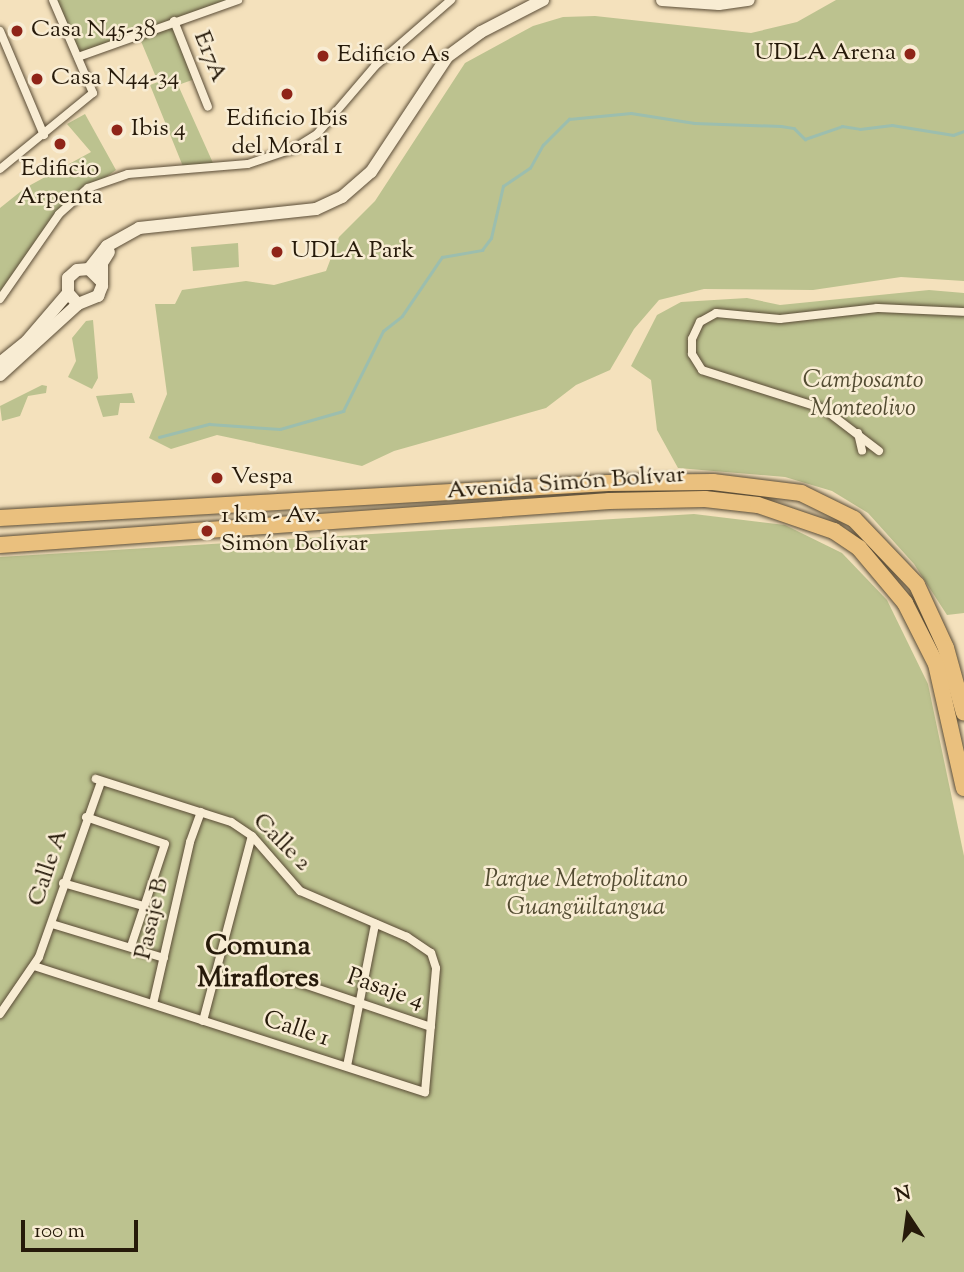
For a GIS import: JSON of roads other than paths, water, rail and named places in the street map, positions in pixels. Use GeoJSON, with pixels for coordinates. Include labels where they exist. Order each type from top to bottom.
{"type":"FeatureCollection","features":[{"type":"Feature","properties":{"kind":"highway","name":"Avenida Simón Bolívar"},"geometry":{"type":"LineString","coordinates":[[0,518],[608,483],[713,482],[801,494],[854,519],[917,585],[946,648],[964,713]]}},
{"type":"Feature","properties":{"kind":"highway","name":"Avenida Simón Bolívar"},"geometry":{"type":"LineString","coordinates":[[0,545],[609,501],[705,499],[758,505],[834,531],[859,548],[905,603],[936,664],[964,788]]}},
{"type":"Feature","properties":{"kind":"street"},"geometry":{"type":"LineString","coordinates":[[0,169],[93,93],[53,0]]}},
{"type":"Feature","properties":{"kind":"street"},"geometry":{"type":"LineString","coordinates":[[78,57],[238,0]]}},
{"type":"Feature","properties":{"kind":"street"},"geometry":{"type":"LineString","coordinates":[[0,299],[59,214],[88,188],[128,174],[248,164],[295,148],[329,122],[375,66],[451,0]]}},
{"type":"Feature","properties":{"kind":"street"},"geometry":{"type":"LineString","coordinates":[[0,363],[27,341],[68,293],[72,274],[89,269],[107,246],[126,234],[150,226],[316,209],[331,204],[371,172],[447,57],[481,32],[543,0]]}},
{"type":"Feature","properties":{"kind":"street"},"geometry":{"type":"LineString","coordinates":[[662,0],[719,4],[749,0]]}},
{"type":"Feature","properties":{"kind":"street","name":"E17A"},"geometry":{"type":"LineString","coordinates":[[174,21],[208,107]]}},
{"type":"Feature","properties":{"kind":"street"},"geometry":{"type":"LineString","coordinates":[[0,31],[44,135]]}},
{"type":"Feature","properties":{"kind":"street"},"geometry":{"type":"LineString","coordinates":[[0,375],[78,304],[98,296],[106,254],[126,234]]}},
{"type":"Feature","properties":{"kind":"street"},"geometry":{"type":"LineString","coordinates":[[89,269],[100,280]]}},
{"type":"Feature","properties":{"kind":"street"},"geometry":{"type":"LineString","coordinates":[[68,293],[78,304]]}},
{"type":"Feature","properties":{"kind":"street"},"geometry":{"type":"LineString","coordinates":[[879,451],[824,409],[712,377],[692,354],[692,339],[700,322],[716,313],[780,319],[877,308],[964,312]]}},
{"type":"Feature","properties":{"kind":"street"},"geometry":{"type":"LineString","coordinates":[[858,433],[862,451]]}},
{"type":"Feature","properties":{"kind":"street","name":"Calle 2"},"geometry":{"type":"LineString","coordinates":[[98,781],[232,821],[252,836],[300,891],[375,924],[431,953],[436,968],[431,1027]]}},
{"type":"Feature","properties":{"kind":"street","name":"Calle A"},"geometry":{"type":"LineString","coordinates":[[0,1014],[34,966],[52,924],[98,781]]}},
{"type":"Feature","properties":{"kind":"street","name":"Pasaje B"},"geometry":{"type":"LineString","coordinates":[[153,1004],[190,842],[201,812]]}},
{"type":"Feature","properties":{"kind":"street"},"geometry":{"type":"LineString","coordinates":[[86,817],[164,844],[131,946]]}},
{"type":"Feature","properties":{"kind":"street"},"geometry":{"type":"LineString","coordinates":[[203,1021],[252,836]]}},
{"type":"Feature","properties":{"kind":"street"},"geometry":{"type":"LineString","coordinates":[[63,883],[143,906]]}},
{"type":"Feature","properties":{"kind":"street"},"geometry":{"type":"LineString","coordinates":[[52,924],[164,958]]}},
{"type":"Feature","properties":{"kind":"street"},"geometry":{"type":"LineString","coordinates":[[347,1066],[375,924]]}},
{"type":"Feature","properties":{"kind":"street","name":"Calle 1"},"geometry":{"type":"LineString","coordinates":[[34,966],[425,1092],[431,1027]]}},
{"type":"Feature","properties":{"kind":"street","name":"Pasaje 4"},"geometry":{"type":"LineString","coordinates":[[286,978],[431,1027]]}},
{"type":"Feature","properties":{"kind":"waterway"},"geometry":{"type":"LineString","coordinates":[[159,437],[209,424],[280,429],[343,411],[383,331],[402,316],[442,257],[482,250],[491,238],[503,186],[530,168],[543,145],[569,119],[631,113],[694,123],[781,126],[794,128],[805,139],[842,126],[860,129],[892,125],[953,135],[964,131]]}},
{"type":"Feature","properties":{"kind":"place","name":"Casa N45-38"},"geometry":{"type":"Point","coordinates":[17,31]}},
{"type":"Feature","properties":{"kind":"place","name":"UDLA Arena"},"geometry":{"type":"Point","coordinates":[910,54]}},
{"type":"Feature","properties":{"kind":"place","name":"Edificio As"},"geometry":{"type":"Point","coordinates":[323,56]}},
{"type":"Feature","properties":{"kind":"place","name":"Casa N44-34"},"geometry":{"type":"Point","coordinates":[37,79]}},
{"type":"Feature","properties":{"kind":"place","name":"Edificio Ibis del Moral 1"},"geometry":{"type":"Point","coordinates":[287,94]}},
{"type":"Feature","properties":{"kind":"place","name":"Ibis 4"},"geometry":{"type":"Point","coordinates":[117,130]}},
{"type":"Feature","properties":{"kind":"place","name":"Edificio Arpenta"},"geometry":{"type":"Point","coordinates":[60,144]}},
{"type":"Feature","properties":{"kind":"place","name":"UDLA Park"},"geometry":{"type":"Point","coordinates":[277,252]}},
{"type":"Feature","properties":{"kind":"place","name":"Vespa"},"geometry":{"type":"Point","coordinates":[217,478]}},
{"type":"Feature","properties":{"kind":"place","name":"1 km - Av. Simón Bolívar"},"geometry":{"type":"Point","coordinates":[207,531]}},
{"type":"Feature","properties":{"kind":"district","name":"Comuna Miraflores"},"geometry":{"type":"Point","coordinates":[258,963]}},
{"type":"Feature","properties":{"kind":"park label","name":"Camposanto Monteolivo"},"geometry":{"type":"Point","coordinates":[863,396]}},
{"type":"Feature","properties":{"kind":"park label","name":"Parque Metropolitano Guangüiltangua"},"geometry":{"type":"Point","coordinates":[586,895]}}]}
